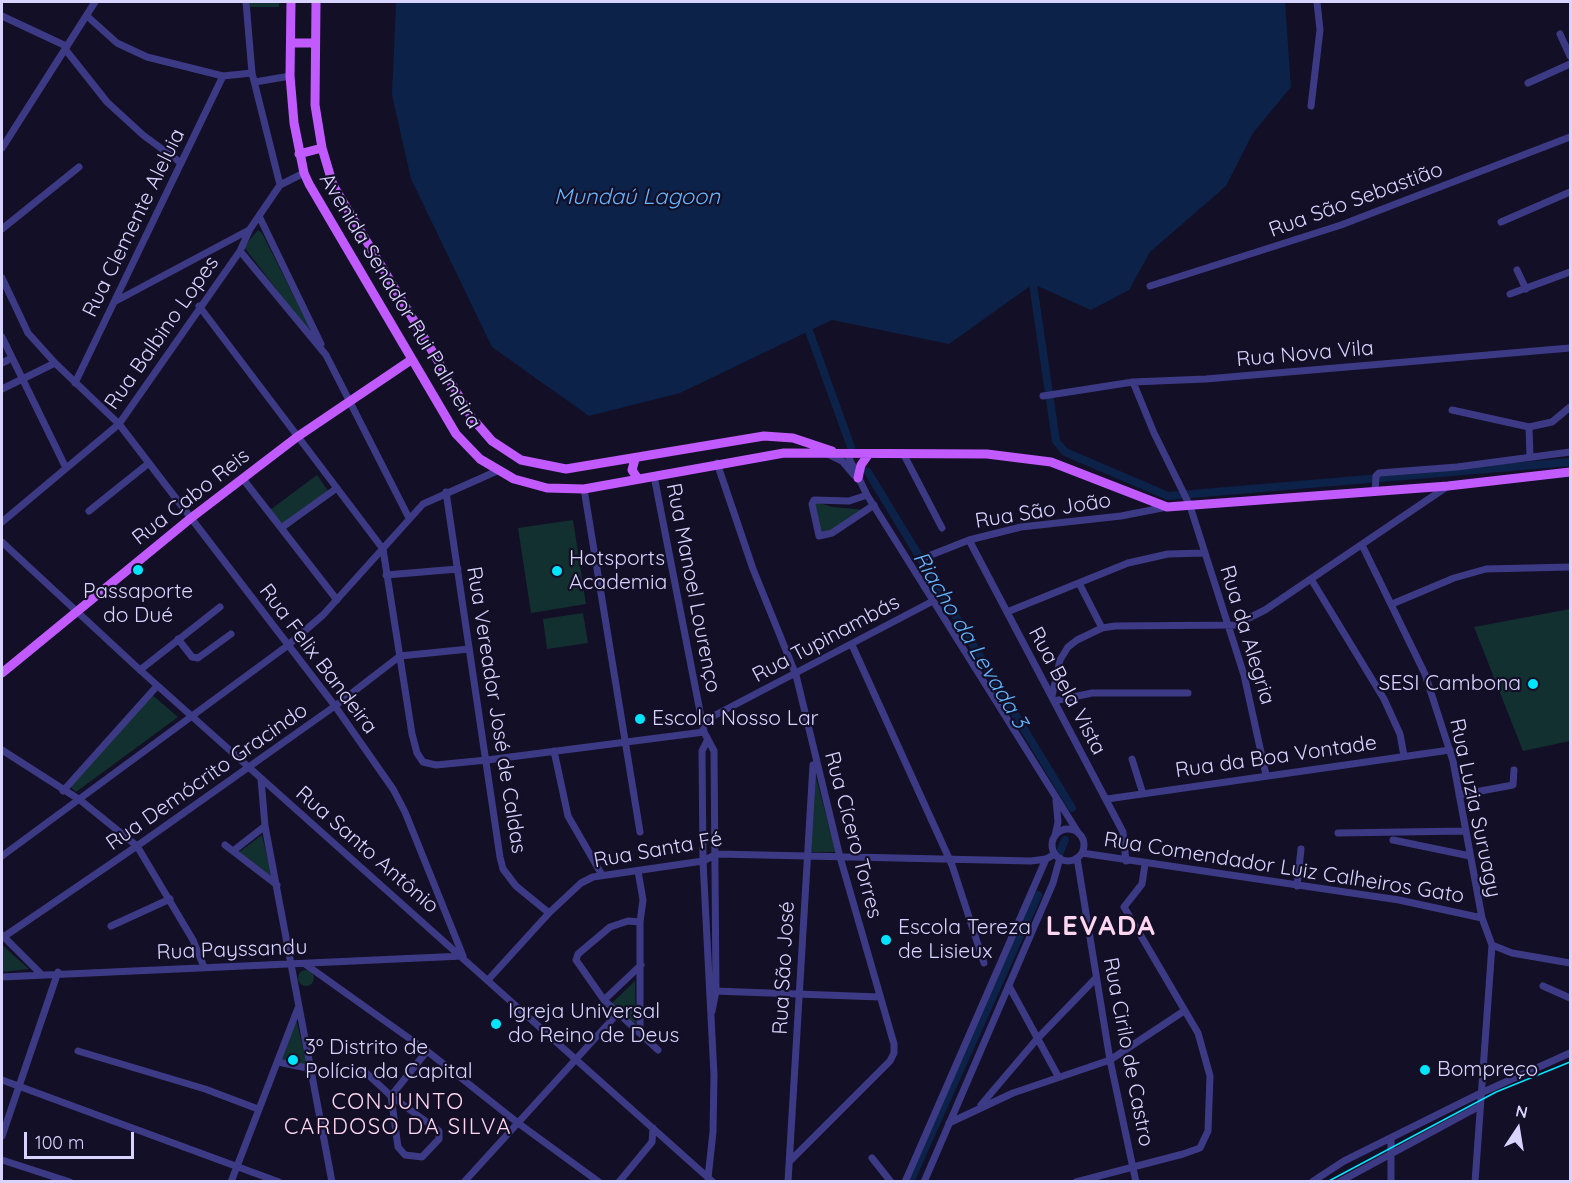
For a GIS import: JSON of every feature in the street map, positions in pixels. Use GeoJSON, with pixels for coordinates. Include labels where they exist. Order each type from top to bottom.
{"type":"FeatureCollection","features":[{"type":"Feature","properties":{"kind":"main road","name":"Avenida Senador Rui Palmeira"},"geometry":{"type":"LineString","coordinates":[[291,2],[290,76],[299,154],[304,173],[456,434],[468,449],[497,471],[547,488],[584,489],[717,463],[784,453],[987,454],[1051,462],[1167,507],[1318,496],[1376,481],[1449,486],[1570,472]]}},
{"type":"Feature","properties":{"kind":"main road","name":"Avenida Senador Rui Palmeira"},"geometry":{"type":"LineString","coordinates":[[316,2],[315,105],[322,148],[339,198],[482,431],[505,452],[537,465],[566,469],[616,463],[774,435],[793,438],[844,454]]}},
{"type":"Feature","properties":{"kind":"main road"},"geometry":{"type":"LineString","coordinates":[[291,43],[315,43]]}},
{"type":"Feature","properties":{"kind":"main road"},"geometry":{"type":"LineString","coordinates":[[299,154],[322,148]]}},
{"type":"Feature","properties":{"kind":"main road","name":"Rua Cabo Reis"},"geometry":{"type":"LineString","coordinates":[[2,673],[190,518],[297,437],[411,360]]}},
{"type":"Feature","properties":{"kind":"main road"},"geometry":{"type":"LineString","coordinates":[[859,481],[861,465],[868,455]]}},
{"type":"Feature","properties":{"kind":"main road"},"geometry":{"type":"LineString","coordinates":[[635,459],[632,470],[638,479]]}},
{"type":"Feature","properties":{"kind":"main road"},"geometry":{"type":"LineString","coordinates":[[616,463],[621,472],[619,483]]}},
{"type":"Feature","properties":{"kind":"street"},"geometry":{"type":"LineString","coordinates":[[2,148],[95,2]]}},
{"type":"Feature","properties":{"kind":"street"},"geometry":{"type":"LineString","coordinates":[[246,2],[252,73],[280,185]]}},
{"type":"Feature","properties":{"kind":"street"},"geometry":{"type":"LineString","coordinates":[[1311,106],[1320,30],[1317,2]]}},
{"type":"Feature","properties":{"kind":"street"},"geometry":{"type":"LineString","coordinates":[[2,16],[66,48],[107,102],[142,135],[182,163]]}},
{"type":"Feature","properties":{"kind":"street"},"geometry":{"type":"LineString","coordinates":[[87,16],[105,34],[133,51],[223,76],[252,73]]}},
{"type":"Feature","properties":{"kind":"street"},"geometry":{"type":"LineString","coordinates":[[1560,34],[1570,56]]}},
{"type":"Feature","properties":{"kind":"street"},"geometry":{"type":"LineString","coordinates":[[1528,83],[1570,64]]}},
{"type":"Feature","properties":{"kind":"street","name":"Rua Clemente Aleluia"},"geometry":{"type":"LineString","coordinates":[[75,383],[223,76]]}},
{"type":"Feature","properties":{"kind":"street"},"geometry":{"type":"LineString","coordinates":[[255,82],[290,76]]}},
{"type":"Feature","properties":{"kind":"street","name":"Rua São Sebastião"},"geometry":{"type":"LineString","coordinates":[[1150,286],[1341,225],[1570,137]]}},
{"type":"Feature","properties":{"kind":"street"},"geometry":{"type":"LineString","coordinates":[[2,230],[79,167]]}},
{"type":"Feature","properties":{"kind":"street","name":"Rua Balbino Lopes"},"geometry":{"type":"LineString","coordinates":[[2,522],[119,424],[199,306],[240,251],[250,229],[280,185],[304,173]]}},
{"type":"Feature","properties":{"kind":"street"},"geometry":{"type":"LineString","coordinates":[[1501,222],[1570,192]]}},
{"type":"Feature","properties":{"kind":"street"},"geometry":{"type":"LineString","coordinates":[[259,216],[326,356],[409,518]]}},
{"type":"Feature","properties":{"kind":"street"},"geometry":{"type":"LineString","coordinates":[[114,302],[250,229]]}},
{"type":"Feature","properties":{"kind":"street"},"geometry":{"type":"LineString","coordinates":[[240,251],[326,356]]}},
{"type":"Feature","properties":{"kind":"street"},"geometry":{"type":"LineString","coordinates":[[1516,270],[1526,289]]}},
{"type":"Feature","properties":{"kind":"street"},"geometry":{"type":"LineString","coordinates":[[1510,294],[1570,272]]}},
{"type":"Feature","properties":{"kind":"street","name":"Rua Felix Bandeira"},"geometry":{"type":"LineString","coordinates":[[2,279],[28,333],[54,363],[119,424],[335,706],[393,789],[405,812],[463,956]]}},
{"type":"Feature","properties":{"kind":"street"},"geometry":{"type":"LineString","coordinates":[[199,306],[383,549],[412,734],[417,753],[426,764],[487,760],[705,732]]}},
{"type":"Feature","properties":{"kind":"street"},"geometry":{"type":"LineString","coordinates":[[2,337],[66,468]]}},
{"type":"Feature","properties":{"kind":"street","name":"Rua Nova Vila"},"geometry":{"type":"LineString","coordinates":[[1047,395],[1133,382],[1206,379],[1570,348]]}},
{"type":"Feature","properties":{"kind":"street"},"geometry":{"type":"LineString","coordinates":[[2,363],[12,358]]}},
{"type":"Feature","properties":{"kind":"street"},"geometry":{"type":"LineString","coordinates":[[2,390],[54,363]]}},
{"type":"Feature","properties":{"kind":"street","name":"Rua da Alegria"},"geometry":{"type":"LineString","coordinates":[[1133,382],[1154,433],[1190,504],[1250,695],[1266,775]]}},
{"type":"Feature","properties":{"kind":"street"},"geometry":{"type":"LineString","coordinates":[[1452,410],[1529,427],[1551,422],[1570,407]]}},
{"type":"Feature","properties":{"kind":"street"},"geometry":{"type":"LineString","coordinates":[[1529,427],[1530,457]]}},
{"type":"Feature","properties":{"kind":"street"},"geometry":{"type":"LineString","coordinates":[[1376,481],[1570,452]]}},
{"type":"Feature","properties":{"kind":"street"},"geometry":{"type":"LineString","coordinates":[[826,454],[842,461],[859,481]]}},
{"type":"Feature","properties":{"kind":"street"},"geometry":{"type":"LineString","coordinates":[[844,454],[867,495],[874,505],[933,601],[1056,797],[1079,834],[1083,843],[1079,855],[1068,861],[1058,856],[1052,845],[1059,822],[1056,797]]}},
{"type":"Feature","properties":{"kind":"street"},"geometry":{"type":"LineString","coordinates":[[904,455],[942,528]]}},
{"type":"Feature","properties":{"kind":"street"},"geometry":{"type":"LineString","coordinates":[[89,511],[149,463]]}},
{"type":"Feature","properties":{"kind":"street","name":"Rua Cícero Torres"},"geometry":{"type":"LineString","coordinates":[[717,463],[753,569],[796,675],[814,757],[894,1053],[791,1160]]}},
{"type":"Feature","properties":{"kind":"street"},"geometry":{"type":"LineString","coordinates":[[2,856],[80,800],[190,715],[287,646],[337,600],[409,518],[428,500],[497,471]]}},
{"type":"Feature","properties":{"kind":"street","name":"Rua Manoel Lourenço"},"geometry":{"type":"LineString","coordinates":[[654,476],[702,722],[707,741],[714,751],[717,854],[712,991],[713,1132],[710,1180]]}},
{"type":"Feature","properties":{"kind":"street"},"geometry":{"type":"LineString","coordinates":[[243,479],[337,600]]}},
{"type":"Feature","properties":{"kind":"street"},"geometry":{"type":"LineString","coordinates":[[1188,693],[1092,693],[1053,698],[1063,653],[1077,640],[1102,628],[1175,624],[1230,626],[1264,610],[1449,486]]}},
{"type":"Feature","properties":{"kind":"street"},"geometry":{"type":"LineString","coordinates":[[281,528],[337,488]]}},
{"type":"Feature","properties":{"kind":"street"},"geometry":{"type":"LineString","coordinates":[[584,489],[640,832]]}},
{"type":"Feature","properties":{"kind":"street","name":"Rua Vereador José de Caldas"},"geometry":{"type":"LineString","coordinates":[[446,492],[503,868],[516,886],[549,913]]}},
{"type":"Feature","properties":{"kind":"street"},"geometry":{"type":"LineString","coordinates":[[867,495],[849,501],[822,498],[814,500],[812,504],[819,536],[832,533],[874,505]]}},
{"type":"Feature","properties":{"kind":"street","name":"Rua São João"},"geometry":{"type":"LineString","coordinates":[[927,557],[969,540],[1021,527],[1121,516],[1167,507]]}},
{"type":"Feature","properties":{"kind":"street","name":"Rua Bela Vista"},"geometry":{"type":"LineString","coordinates":[[969,540],[1107,799],[1123,832],[1126,861]]}},
{"type":"Feature","properties":{"kind":"street","name":"Rua Santo Antônio"},"geometry":{"type":"LineString","coordinates":[[2,542],[157,686],[463,956],[575,1061],[710,1180]]}},
{"type":"Feature","properties":{"kind":"street","name":"Rua Luzia Suruagy"},"geometry":{"type":"LineString","coordinates":[[1362,544],[1425,674],[1450,750],[1482,918],[1492,945],[1475,1182]]}},
{"type":"Feature","properties":{"kind":"street"},"geometry":{"type":"LineString","coordinates":[[1007,612],[1150,557],[1204,553]]}},
{"type":"Feature","properties":{"kind":"street"},"geometry":{"type":"LineString","coordinates":[[1392,604],[1454,578],[1486,570],[1570,567]]}},
{"type":"Feature","properties":{"kind":"street"},"geometry":{"type":"LineString","coordinates":[[386,575],[458,569]]}},
{"type":"Feature","properties":{"kind":"street"},"geometry":{"type":"LineString","coordinates":[[1311,579],[1384,699],[1400,734],[1404,756]]}},
{"type":"Feature","properties":{"kind":"street"},"geometry":{"type":"LineString","coordinates":[[1079,583],[1102,628]]}},
{"type":"Feature","properties":{"kind":"street","name":"Rua Tupinambás"},"geometry":{"type":"LineString","coordinates":[[702,722],[796,675],[933,601]]}},
{"type":"Feature","properties":{"kind":"street"},"geometry":{"type":"LineString","coordinates":[[140,670],[220,607]]}},
{"type":"Feature","properties":{"kind":"street"},"geometry":{"type":"LineString","coordinates":[[178,639],[192,657],[198,658],[231,634]]}},
{"type":"Feature","properties":{"kind":"street"},"geometry":{"type":"LineString","coordinates":[[852,645],[949,857],[984,963]]}},
{"type":"Feature","properties":{"kind":"street"},"geometry":{"type":"LineString","coordinates":[[400,656],[469,649]]}},
{"type":"Feature","properties":{"kind":"street","name":"Rua Demócrito Gracindo"},"geometry":{"type":"LineString","coordinates":[[2,937],[249,767],[400,656]]}},
{"type":"Feature","properties":{"kind":"street"},"geometry":{"type":"LineString","coordinates":[[63,790],[157,686]]}},
{"type":"Feature","properties":{"kind":"street","name":"Rua Manoel Lourenço"},"geometry":{"type":"LineString","coordinates":[[707,741],[702,751],[703,861],[712,991]]}},
{"type":"Feature","properties":{"kind":"street"},"geometry":{"type":"LineString","coordinates":[[2,750],[80,800],[137,846],[193,940],[204,967]]}},
{"type":"Feature","properties":{"kind":"street","name":"Rua da Boa Vontade"},"geometry":{"type":"LineString","coordinates":[[1107,799],[1450,750]]}},
{"type":"Feature","properties":{"kind":"street"},"geometry":{"type":"LineString","coordinates":[[554,751],[568,816],[602,875]]}},
{"type":"Feature","properties":{"kind":"street","name":"Rua São José"},"geometry":{"type":"LineString","coordinates":[[789,1182],[814,757]]}},
{"type":"Feature","properties":{"kind":"street"},"geometry":{"type":"LineString","coordinates":[[1132,759],[1143,794]]}},
{"type":"Feature","properties":{"kind":"street"},"geometry":{"type":"LineString","coordinates":[[1459,795],[1513,785],[1515,770]]}},
{"type":"Feature","properties":{"kind":"street"},"geometry":{"type":"LineString","coordinates":[[261,779],[265,825],[332,1182]]}},
{"type":"Feature","properties":{"kind":"street"},"geometry":{"type":"LineString","coordinates":[[233,851],[265,825]]}},
{"type":"Feature","properties":{"kind":"street"},"geometry":{"type":"LineString","coordinates":[[1055,836],[1069,829],[1079,834]]}},
{"type":"Feature","properties":{"kind":"street"},"geometry":{"type":"LineString","coordinates":[[1338,833],[1465,831]]}},
{"type":"Feature","properties":{"kind":"street"},"geometry":{"type":"LineString","coordinates":[[1393,840],[1470,856]]}},
{"type":"Feature","properties":{"kind":"street"},"geometry":{"type":"LineString","coordinates":[[225,845],[277,885]]}},
{"type":"Feature","properties":{"kind":"street"},"geometry":{"type":"LineString","coordinates":[[1297,886],[1301,849]]}},
{"type":"Feature","properties":{"kind":"street","name":"Rua Santa Fé"},"geometry":{"type":"LineString","coordinates":[[488,980],[549,913],[580,883],[602,875],[703,861],[717,854],[1046,860]]}},
{"type":"Feature","properties":{"kind":"street","name":"Rua Comendador Luiz Calheiros Gato"},"geometry":{"type":"LineString","coordinates":[[1079,855],[1399,900],[1482,918]]}},
{"type":"Feature","properties":{"kind":"street","name":"Rua Cirilo de Castro"},"geometry":{"type":"LineString","coordinates":[[1079,855],[1110,1060],[1136,1182]]}},
{"type":"Feature","properties":{"kind":"street"},"geometry":{"type":"LineString","coordinates":[[905,1182],[1046,860],[1058,856]]}},
{"type":"Feature","properties":{"kind":"street"},"geometry":{"type":"LineString","coordinates":[[924,1182],[1053,883],[1058,856]]}},
{"type":"Feature","properties":{"kind":"street"},"geometry":{"type":"LineString","coordinates":[[1076,1182],[1200,1148],[1208,1131],[1208,1067],[1198,1033],[1124,907],[1142,884],[1145,864]]}},
{"type":"Feature","properties":{"kind":"street"},"geometry":{"type":"LineString","coordinates":[[638,871],[644,900],[640,921],[640,1033]]}},
{"type":"Feature","properties":{"kind":"street"},"geometry":{"type":"LineString","coordinates":[[111,926],[170,899]]}},
{"type":"Feature","properties":{"kind":"street"},"geometry":{"type":"LineString","coordinates":[[640,921],[628,921],[610,927],[576,957],[578,964],[604,1000],[658,1050]]}},
{"type":"Feature","properties":{"kind":"street"},"geometry":{"type":"LineString","coordinates":[[445,941],[452,941],[454,935]]}},
{"type":"Feature","properties":{"kind":"street"},"geometry":{"type":"LineString","coordinates":[[2,937],[40,973]]}},
{"type":"Feature","properties":{"kind":"street"},"geometry":{"type":"LineString","coordinates":[[1492,945],[1512,953],[1570,963]]}},
{"type":"Feature","properties":{"kind":"street","name":"Rua Payssandu"},"geometry":{"type":"LineString","coordinates":[[2,976],[463,956]]}},
{"type":"Feature","properties":{"kind":"street"},"geometry":{"type":"LineString","coordinates":[[305,964],[427,1051],[518,1123],[599,1182]]}},
{"type":"Feature","properties":{"kind":"street"},"geometry":{"type":"LineString","coordinates":[[604,1000],[641,965]]}},
{"type":"Feature","properties":{"kind":"street"},"geometry":{"type":"LineString","coordinates":[[2,1136],[58,972]]}},
{"type":"Feature","properties":{"kind":"street"},"geometry":{"type":"LineString","coordinates":[[978,1108],[1037,1039],[1096,978]]}},
{"type":"Feature","properties":{"kind":"street"},"geometry":{"type":"LineString","coordinates":[[1008,986],[1058,1076]]}},
{"type":"Feature","properties":{"kind":"street"},"geometry":{"type":"LineString","coordinates":[[1543,986],[1570,998]]}},
{"type":"Feature","properties":{"kind":"street"},"geometry":{"type":"LineString","coordinates":[[712,991],[800,996],[880,997]]}},
{"type":"Feature","properties":{"kind":"street"},"geometry":{"type":"LineString","coordinates":[[231,1182],[298,1007]]}},
{"type":"Feature","properties":{"kind":"street"},"geometry":{"type":"LineString","coordinates":[[950,1123],[978,1108],[1058,1076],[1110,1060],[1184,1011]]}},
{"type":"Feature","properties":{"kind":"street"},"geometry":{"type":"LineString","coordinates":[[464,1182],[618,1012]]}},
{"type":"Feature","properties":{"kind":"street"},"geometry":{"type":"LineString","coordinates":[[362,1069],[391,1096],[439,1131],[439,1139],[422,1157],[412,1158],[398,1148],[391,1096],[427,1051]]}},
{"type":"Feature","properties":{"kind":"street"},"geometry":{"type":"LineString","coordinates":[[78,1052],[205,1089],[258,1109]]}},
{"type":"Feature","properties":{"kind":"street"},"geometry":{"type":"LineString","coordinates":[[1312,1182],[1338,1164],[1481,1093],[1570,1053]]}},
{"type":"Feature","properties":{"kind":"street"},"geometry":{"type":"LineString","coordinates":[[278,1062],[312,1069]]}},
{"type":"Feature","properties":{"kind":"street"},"geometry":{"type":"LineString","coordinates":[[2,1080],[279,1182]]}},
{"type":"Feature","properties":{"kind":"street"},"geometry":{"type":"LineString","coordinates":[[1339,1182],[1480,1106]]}},
{"type":"Feature","properties":{"kind":"street"},"geometry":{"type":"LineString","coordinates":[[619,1182],[652,1142],[653,1128]]}},
{"type":"Feature","properties":{"kind":"street"},"geometry":{"type":"LineString","coordinates":[[652,1142],[665,1139]]}},
{"type":"Feature","properties":{"kind":"street"},"geometry":{"type":"LineString","coordinates":[[1391,1139],[1393,1152],[1391,1182]]}},
{"type":"Feature","properties":{"kind":"street"},"geometry":{"type":"LineString","coordinates":[[872,1158],[891,1182]]}},
{"type":"Feature","properties":{"kind":"street"},"geometry":{"type":"LineString","coordinates":[[2,1160],[70,1182]]}},
{"type":"Feature","properties":{"kind":"green space"},"geometry":{"type":"Polygon","coordinates":[[[250,2],[279,2],[279,7],[250,7],[250,2]]]}},
{"type":"Feature","properties":{"kind":"green space"},"geometry":{"type":"Polygon","coordinates":[[[258,230],[262,233],[311,330],[306,328],[244,247],[258,230]]]}},
{"type":"Feature","properties":{"kind":"green space"},"geometry":{"type":"Polygon","coordinates":[[[317,475],[331,495],[285,530],[270,510],[317,475]]]}},
{"type":"Feature","properties":{"kind":"green space"},"geometry":{"type":"Polygon","coordinates":[[[815,502],[833,507],[866,510],[822,538],[815,502]]]}},
{"type":"Feature","properties":{"kind":"green space"},"geometry":{"type":"Polygon","coordinates":[[[573,520],[586,604],[531,613],[518,528],[573,520]]]}},
{"type":"Feature","properties":{"kind":"green space","name":"SESI Cambona"},"geometry":{"type":"Polygon","coordinates":[[[1570,609],[1570,741],[1523,751],[1474,627],[1570,609]]]}},
{"type":"Feature","properties":{"kind":"green space"},"geometry":{"type":"Polygon","coordinates":[[[583,613],[588,643],[547,649],[543,619],[583,613]]]}},
{"type":"Feature","properties":{"kind":"green space"},"geometry":{"type":"Polygon","coordinates":[[[150,693],[178,717],[76,792],[69,786],[150,693]]]}},
{"type":"Feature","properties":{"kind":"green space"},"geometry":{"type":"Polygon","coordinates":[[[815,774],[836,852],[809,852],[815,774]]]}},
{"type":"Feature","properties":{"kind":"green space"},"geometry":{"type":"Polygon","coordinates":[[[262,835],[272,877],[239,852],[262,835]]]}},
{"type":"Feature","properties":{"kind":"green space"},"geometry":{"type":"Polygon","coordinates":[[[2,945],[29,969],[2,972],[2,945]]]}},
{"type":"Feature","properties":{"kind":"green space"},"geometry":{"type":"Polygon","coordinates":[[[306,970],[312,972],[314,978],[312,984],[306,986],[300,984],[298,978],[300,972],[306,970]]]}},
{"type":"Feature","properties":{"kind":"green space"},"geometry":{"type":"Polygon","coordinates":[[[635,981],[636,1031],[610,1005],[635,981]]]}},
{"type":"Feature","properties":{"kind":"green space"},"geometry":{"type":"Polygon","coordinates":[[[296,1019],[307,1065],[281,1059],[296,1019]]]}},
{"type":"Feature","properties":{"kind":"water","name":"Mundaú Lagoon"},"geometry":{"type":"Polygon","coordinates":[[[396,2],[1285,2],[1291,87],[1253,133],[1226,186],[1150,252],[1129,290],[1091,310],[1033,284],[949,344],[832,320],[680,393],[589,416],[492,347],[411,179],[392,95],[396,2]]]}},
{"type":"Feature","properties":{"kind":"waterway"},"geometry":{"type":"LineString","coordinates":[[1033,284],[1056,441],[1065,452],[1168,496],[1570,462]]}},
{"type":"Feature","properties":{"kind":"waterway","name":"Riacho da Levada 3"},"geometry":{"type":"LineString","coordinates":[[809,331],[851,447]]}},
{"type":"Feature","properties":{"kind":"waterway","name":"Riacho da Levada 3"},"geometry":{"type":"LineString","coordinates":[[868,472],[1072,808]]}},
{"type":"Feature","properties":{"kind":"waterway","name":"Riacho da Levada 3"},"geometry":{"type":"LineString","coordinates":[[1059,854],[1065,840]]}},
{"type":"Feature","properties":{"kind":"waterway","name":"Riacho da Levada 3"},"geometry":{"type":"LineString","coordinates":[[910,1182],[1038,895]]}},
{"type":"Feature","properties":{"kind":"tram line"},"geometry":{"type":"LineString","coordinates":[[1327,1182],[1496,1092],[1570,1062]]}},
{"type":"Feature","properties":{"kind":"place","name":"Passaporte do Dué"},"geometry":{"type":"Point","coordinates":[138,570]}},
{"type":"Feature","properties":{"kind":"place","name":"Hotsports Academia"},"geometry":{"type":"Point","coordinates":[557,571]}},
{"type":"Feature","properties":{"kind":"place","name":"SESI Cambona"},"geometry":{"type":"Point","coordinates":[1533,684]}},
{"type":"Feature","properties":{"kind":"place","name":"Escola Nosso Lar"},"geometry":{"type":"Point","coordinates":[640,719]}},
{"type":"Feature","properties":{"kind":"place","name":"Escola Tereza de Lisieux"},"geometry":{"type":"Point","coordinates":[886,940]}},
{"type":"Feature","properties":{"kind":"place","name":"Igreja Universal do Reino de Deus"},"geometry":{"type":"Point","coordinates":[496,1024]}},
{"type":"Feature","properties":{"kind":"place","name":"3º Distrito de Polícia da Capital"},"geometry":{"type":"Point","coordinates":[293,1060]}},
{"type":"Feature","properties":{"kind":"place","name":"Bompreço"},"geometry":{"type":"Point","coordinates":[1425,1070]}},
{"type":"Feature","properties":{"kind":"district","name":"LEVADA"},"geometry":{"type":"Point","coordinates":[1101,927]}},
{"type":"Feature","properties":{"kind":"district","name":"CONJUNTO CARDOSO DA SILVA"},"geometry":{"type":"Point","coordinates":[398,1114]}}]}
